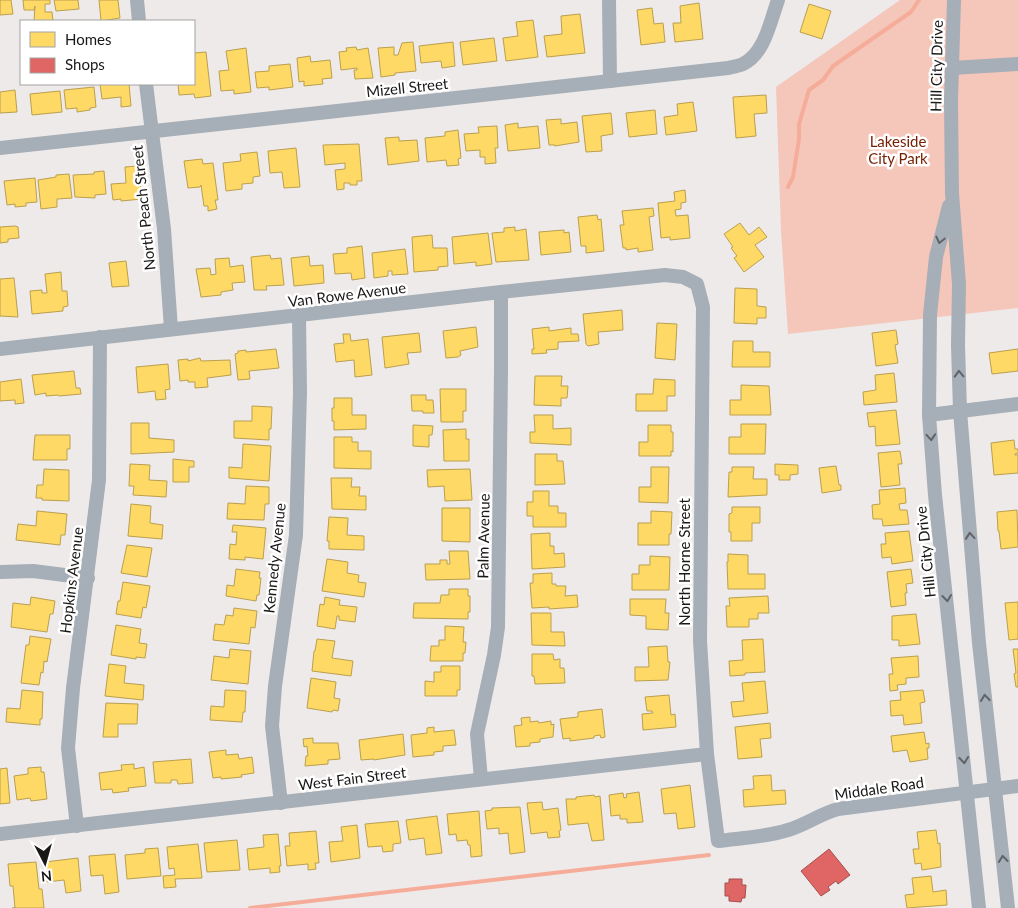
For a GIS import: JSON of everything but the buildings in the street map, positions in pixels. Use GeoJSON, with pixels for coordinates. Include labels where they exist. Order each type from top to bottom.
{"type":"FeatureCollection","features":[{"type":"Feature","properties":{"kind":"street"},"geometry":{"type":"LineString","coordinates":[[137,0],[139,20]]}},
{"type":"Feature","properties":{"kind":"street"},"geometry":{"type":"LineString","coordinates":[[609,0],[610,81]]}},
{"type":"Feature","properties":{"kind":"street","name":"Mizell Street"},"geometry":{"type":"LineString","coordinates":[[0,148],[728,68],[743,64],[755,55],[762,44],[778,0]]}},
{"type":"Feature","properties":{"kind":"street","name":"Hill City Drive"},"geometry":{"type":"LineString","coordinates":[[954,0],[952,193],[959,284],[960,411],[979,643],[1008,908]]}},
{"type":"Feature","properties":{"kind":"street"},"geometry":{"type":"LineString","coordinates":[[952,68],[1018,64]]}},
{"type":"Feature","properties":{"kind":"street","name":"North Peach Street"},"geometry":{"type":"LineString","coordinates":[[146,85],[164,229],[171,330]]}},
{"type":"Feature","properties":{"kind":"street","name":"Hill City Drive"},"geometry":{"type":"LineString","coordinates":[[952,193],[936,257],[930,315],[929,415],[935,495],[979,908]]}},
{"type":"Feature","properties":{"kind":"street","name":"Van Rowe Avenue"},"geometry":{"type":"LineString","coordinates":[[0,349],[501,292],[665,276],[683,277],[697,284]]}},
{"type":"Feature","properties":{"kind":"street","name":"North Horne Street"},"geometry":{"type":"LineString","coordinates":[[697,284],[703,307],[700,642],[708,754],[718,840]]}},
{"type":"Feature","properties":{"kind":"street","name":"Palm Avenue"},"geometry":{"type":"LineString","coordinates":[[481,779],[477,734],[498,627],[501,292]]}},
{"type":"Feature","properties":{"kind":"street","name":"Kennedy Avenue"},"geometry":{"type":"LineString","coordinates":[[281,803],[272,726],[275,686],[296,535],[300,392],[299,316]]}},
{"type":"Feature","properties":{"kind":"street","name":"Hopkins Avenue"},"geometry":{"type":"LineString","coordinates":[[77,826],[68,748],[99,480],[100,337]]}},
{"type":"Feature","properties":{"kind":"street"},"geometry":{"type":"LineString","coordinates":[[929,415],[1018,404]]}},
{"type":"Feature","properties":{"kind":"street"},"geometry":{"type":"LineString","coordinates":[[0,572],[33,571],[88,578]]}},
{"type":"Feature","properties":{"kind":"street","name":"West Fain Street"},"geometry":{"type":"LineString","coordinates":[[0,834],[708,754]]}},
{"type":"Feature","properties":{"kind":"street","name":"Middale Road"},"geometry":{"type":"LineString","coordinates":[[718,840],[767,835],[789,830],[824,813],[838,809],[1018,786]]}},
{"type":"Feature","properties":{"kind":"green space","name":"Lakeside City Park"},"geometry":{"type":"Polygon","coordinates":[[[900,0],[1018,0],[1018,308],[788,334],[781,231],[776,87],[900,0]]]}},
{"type":"Feature","properties":{"kind":"waterway"},"geometry":{"type":"LineString","coordinates":[[788,187],[793,177],[799,139],[799,124],[809,90],[823,80],[833,66],[911,12],[919,0]]}},
{"type":"Feature","properties":{"kind":"waterway"},"geometry":{"type":"LineString","coordinates":[[250,908],[709,855]]}}]}
